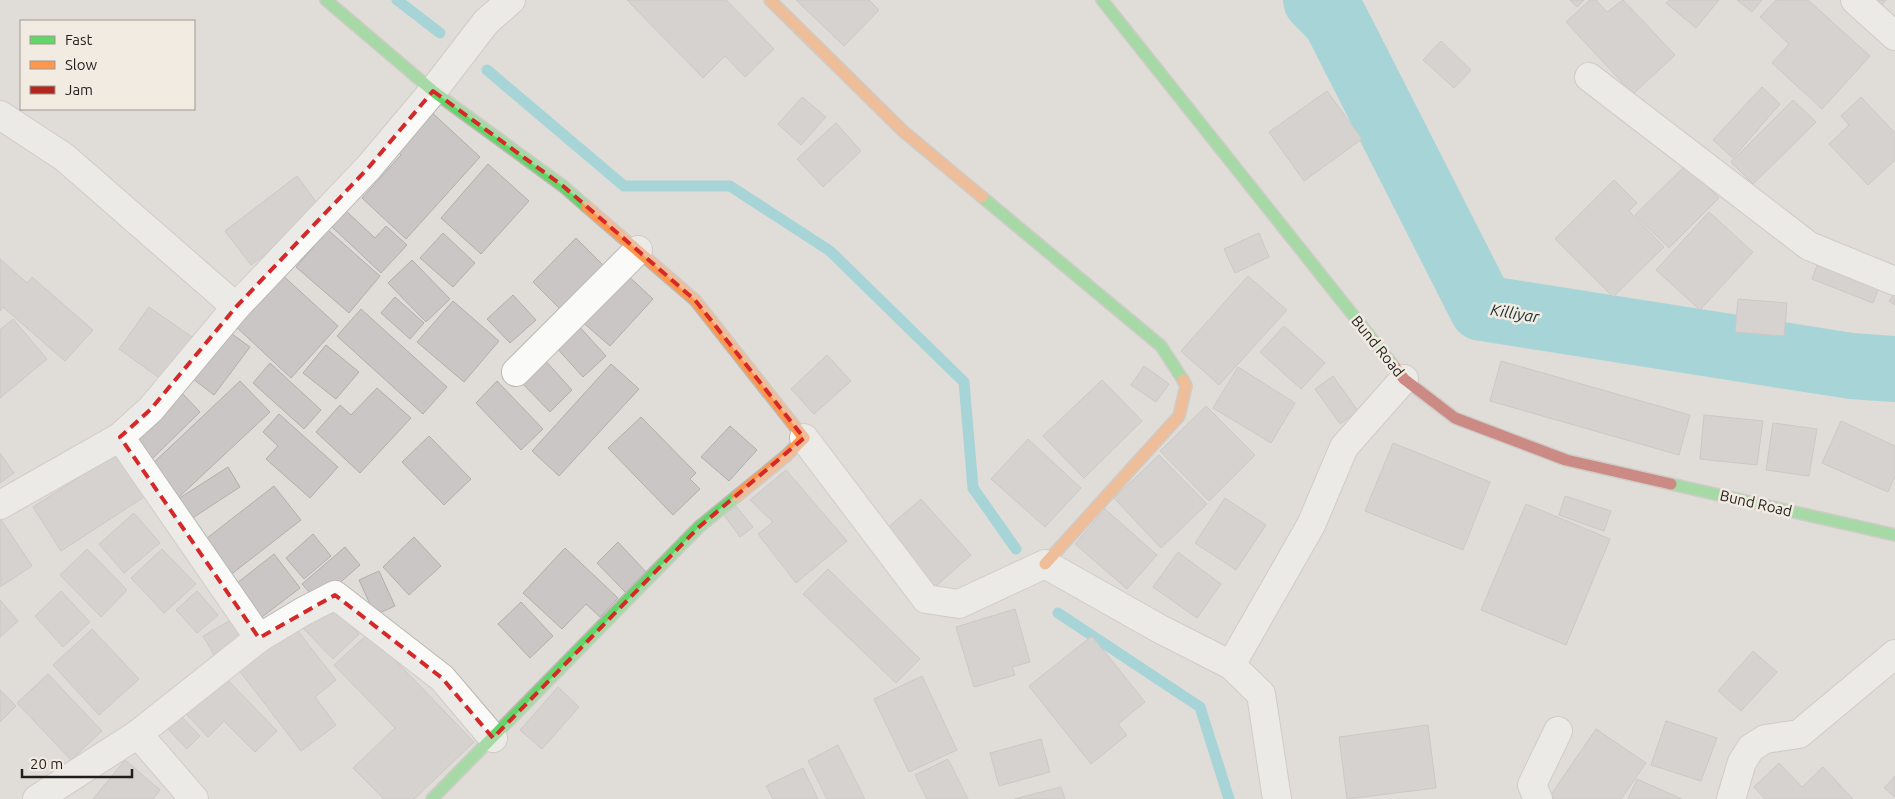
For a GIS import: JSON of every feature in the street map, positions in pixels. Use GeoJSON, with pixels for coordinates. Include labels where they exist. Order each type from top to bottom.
{"type":"FeatureCollection","features":[{"type":"Feature","properties":{"kind":"street"},"geometry":{"type":"LineString","coordinates":[[326,0],[433,91],[563,186],[695,300],[804,438],[926,599],[959,604],[1045,564],[1180,416],[1186,386],[1160,346],[903,131],[770,0]]}},
{"type":"Feature","properties":{"kind":"street"},"geometry":{"type":"LineString","coordinates":[[0,505],[120,436],[151,409],[236,307],[369,167],[433,91],[486,22],[511,0]]}},
{"type":"Feature","properties":{"kind":"street","name":"Bund Road"},"geometry":{"type":"LineString","coordinates":[[1102,0],[1404,379],[1455,418],[1566,460],[1895,535]]}},
{"type":"Feature","properties":{"kind":"street"},"geometry":{"type":"LineString","coordinates":[[1855,0],[1895,36]]}},
{"type":"Feature","properties":{"kind":"street"},"geometry":{"type":"LineString","coordinates":[[1589,77],[1808,246],[1895,281]]}},
{"type":"Feature","properties":{"kind":"street"},"geometry":{"type":"LineString","coordinates":[[0,115],[64,157],[236,307]]}},
{"type":"Feature","properties":{"kind":"street"},"geometry":{"type":"LineString","coordinates":[[516,372],[638,250]]}},
{"type":"Feature","properties":{"kind":"street"},"geometry":{"type":"LineString","coordinates":[[1231,665],[1311,525],[1344,447],[1404,379]]}},
{"type":"Feature","properties":{"kind":"street"},"geometry":{"type":"LineString","coordinates":[[120,436],[259,638]]}},
{"type":"Feature","properties":{"kind":"street"},"geometry":{"type":"LineString","coordinates":[[432,799],[699,527],[786,456],[804,438]]}},
{"type":"Feature","properties":{"kind":"street"},"geometry":{"type":"LineString","coordinates":[[1045,564],[1160,629],[1231,665],[1261,694],[1277,799]]}},
{"type":"Feature","properties":{"kind":"street"},"geometry":{"type":"LineString","coordinates":[[37,799],[138,734],[259,638],[335,595],[442,678],[493,738]]}},
{"type":"Feature","properties":{"kind":"street"},"geometry":{"type":"LineString","coordinates":[[1731,799],[1742,762],[1751,748],[1765,739],[1799,734],[1895,654]]}},
{"type":"Feature","properties":{"kind":"street"},"geometry":{"type":"LineString","coordinates":[[1538,799],[1532,785],[1558,731]]}},
{"type":"Feature","properties":{"kind":"street"},"geometry":{"type":"LineString","coordinates":[[138,734],[194,799]]}},
{"type":"Feature","properties":{"kind":"highlighted area"},"geometry":{"type":"Polygon","coordinates":[[[433,91],[563,186],[695,300],[804,438],[699,527],[493,738],[442,678],[335,595],[259,638],[120,437],[151,409],[236,307],[369,167],[433,91]]]}},
{"type":"Feature","properties":{"kind":"building"},"geometry":{"type":"Polygon","coordinates":[[[627,0],[726,0],[774,49],[745,77],[725,56],[703,78],[627,0]]]}},
{"type":"Feature","properties":{"kind":"building"},"geometry":{"type":"Polygon","coordinates":[[[796,0],[869,0],[879,10],[844,46],[796,0]]]}},
{"type":"Feature","properties":{"kind":"building"},"geometry":{"type":"Polygon","coordinates":[[[1570,0],[1584,0],[1577,7],[1570,0]]]}},
{"type":"Feature","properties":{"kind":"building"},"geometry":{"type":"Polygon","coordinates":[[[1590,0],[1596,0],[1607,12],[1623,0],[1675,55],[1633,94],[1566,22],[1590,0]]]}},
{"type":"Feature","properties":{"kind":"building"},"geometry":{"type":"Polygon","coordinates":[[[1669,0],[1719,0],[1696,28],[1666,3],[1669,0]]]}},
{"type":"Feature","properties":{"kind":"building"},"geometry":{"type":"Polygon","coordinates":[[[1737,0],[1762,0],[1752,12],[1737,0]]]}},
{"type":"Feature","properties":{"kind":"building"},"geometry":{"type":"Polygon","coordinates":[[[1776,0],[1808,0],[1870,56],[1822,109],[1772,63],[1789,44],[1760,17],[1776,0]]]}},
{"type":"Feature","properties":{"kind":"building"},"geometry":{"type":"Polygon","coordinates":[[[1871,0],[1886,0],[1880,7],[1871,0]]]}},
{"type":"Feature","properties":{"kind":"building"},"geometry":{"type":"Polygon","coordinates":[[[1441,41],[1471,70],[1454,88],[1423,60],[1441,41]]]}},
{"type":"Feature","properties":{"kind":"building"},"geometry":{"type":"Polygon","coordinates":[[[1762,87],[1780,104],[1733,158],[1713,140],[1762,87]]]}},
{"type":"Feature","properties":{"kind":"building"},"geometry":{"type":"Polygon","coordinates":[[[1327,91],[1362,139],[1304,181],[1269,132],[1327,91]]]}},
{"type":"Feature","properties":{"kind":"building"},"geometry":{"type":"Polygon","coordinates":[[[802,97],[826,117],[801,145],[778,124],[802,97]]]}},
{"type":"Feature","properties":{"kind":"building"},"geometry":{"type":"Polygon","coordinates":[[[1861,97],[1895,133],[1895,160],[1868,185],[1829,144],[1849,125],[1841,116],[1861,97]]]}},
{"type":"Feature","properties":{"kind":"building"},"geometry":{"type":"Polygon","coordinates":[[[1793,100],[1816,122],[1753,184],[1731,162],[1793,100]]]}},
{"type":"Feature","properties":{"kind":"building"},"geometry":{"type":"Polygon","coordinates":[[[427,108],[480,157],[406,239],[362,198],[401,155],[392,146],[427,108]]]}},
{"type":"Feature","properties":{"kind":"building"},"geometry":{"type":"Polygon","coordinates":[[[836,123],[861,151],[823,187],[797,159],[836,123]]]}},
{"type":"Feature","properties":{"kind":"building"},"geometry":{"type":"Polygon","coordinates":[[[488,164],[529,201],[481,254],[441,218],[488,164]]]}},
{"type":"Feature","properties":{"kind":"building"},"geometry":{"type":"Polygon","coordinates":[[[1686,165],[1719,198],[1669,248],[1635,215],[1686,165]]]}},
{"type":"Feature","properties":{"kind":"building"},"geometry":{"type":"Polygon","coordinates":[[[297,176],[323,211],[251,265],[225,231],[297,176]]]}},
{"type":"Feature","properties":{"kind":"building"},"geometry":{"type":"Polygon","coordinates":[[[1614,180],[1637,203],[1629,211],[1664,247],[1613,297],[1555,239],[1614,180]]]}},
{"type":"Feature","properties":{"kind":"building"},"geometry":{"type":"Polygon","coordinates":[[[346,211],[375,238],[386,226],[407,245],[381,273],[332,227],[346,211]]]}},
{"type":"Feature","properties":{"kind":"building"},"geometry":{"type":"Polygon","coordinates":[[[1709,212],[1753,252],[1700,310],[1656,270],[1709,212]]]}},
{"type":"Feature","properties":{"kind":"building"},"geometry":{"type":"Polygon","coordinates":[[[328,230],[380,276],[349,313],[296,267],[328,230]]]}},
{"type":"Feature","properties":{"kind":"building"},"geometry":{"type":"Polygon","coordinates":[[[443,233],[475,263],[453,287],[420,258],[443,233]]]}},
{"type":"Feature","properties":{"kind":"building"},"geometry":{"type":"Polygon","coordinates":[[[1259,233],[1269,257],[1235,273],[1224,249],[1259,233]]]}},
{"type":"Feature","properties":{"kind":"building"},"geometry":{"type":"Polygon","coordinates":[[[576,238],[603,265],[560,309],[533,282],[576,238]]]}},
{"type":"Feature","properties":{"kind":"building"},"geometry":{"type":"Polygon","coordinates":[[[0,259],[27,283],[32,277],[93,330],[65,361],[3,307],[0,311],[0,259]]]}},
{"type":"Feature","properties":{"kind":"building"},"geometry":{"type":"Polygon","coordinates":[[[412,260],[450,299],[426,322],[388,283],[412,260]]]}},
{"type":"Feature","properties":{"kind":"building"},"geometry":{"type":"Polygon","coordinates":[[[1818,263],[1879,287],[1873,303],[1812,279],[1818,263]]]}},
{"type":"Feature","properties":{"kind":"building"},"geometry":{"type":"Polygon","coordinates":[[[279,272],[338,326],[291,378],[232,323],[279,272]]]}},
{"type":"Feature","properties":{"kind":"building"},"geometry":{"type":"Polygon","coordinates":[[[624,272],[653,299],[610,346],[580,320],[624,272]]]}},
{"type":"Feature","properties":{"kind":"building"},"geometry":{"type":"Polygon","coordinates":[[[1248,276],[1287,310],[1219,385],[1181,351],[1248,276]]]}},
{"type":"Feature","properties":{"kind":"building"},"geometry":{"type":"Polygon","coordinates":[[[1895,293],[1895,305],[1889,301],[1895,293]]]}},
{"type":"Feature","properties":{"kind":"building"},"geometry":{"type":"Polygon","coordinates":[[[513,295],[536,320],[510,343],[487,319],[513,295]]]}},
{"type":"Feature","properties":{"kind":"building"},"geometry":{"type":"Polygon","coordinates":[[[395,297],[424,323],[410,339],[381,313],[395,297]]]}},
{"type":"Feature","properties":{"kind":"building"},"geometry":{"type":"Polygon","coordinates":[[[1738,299],[1787,303],[1784,336],[1735,332],[1738,299]]]}},
{"type":"Feature","properties":{"kind":"building"},"geometry":{"type":"Polygon","coordinates":[[[453,301],[499,341],[464,382],[417,342],[453,301]]]}},
{"type":"Feature","properties":{"kind":"building"},"geometry":{"type":"Polygon","coordinates":[[[149,307],[195,339],[165,382],[119,349],[149,307]]]}},
{"type":"Feature","properties":{"kind":"building"},"geometry":{"type":"Polygon","coordinates":[[[361,309],[447,387],[423,414],[337,336],[361,309]]]}},
{"type":"Feature","properties":{"kind":"building"},"geometry":{"type":"Polygon","coordinates":[[[13,319],[47,359],[0,398],[0,330],[13,319]]]}},
{"type":"Feature","properties":{"kind":"building"},"geometry":{"type":"Polygon","coordinates":[[[577,324],[606,356],[583,377],[554,345],[577,324]]]}},
{"type":"Feature","properties":{"kind":"building"},"geometry":{"type":"Polygon","coordinates":[[[1284,326],[1325,363],[1301,389],[1260,352],[1284,326]]]}},
{"type":"Feature","properties":{"kind":"building"},"geometry":{"type":"Polygon","coordinates":[[[228,331],[250,347],[214,395],[192,378],[228,331]]]}},
{"type":"Feature","properties":{"kind":"building"},"geometry":{"type":"Polygon","coordinates":[[[326,345],[359,372],[336,399],[303,373],[326,345]]]}},
{"type":"Feature","properties":{"kind":"building"},"geometry":{"type":"Polygon","coordinates":[[[827,355],[851,381],[814,414],[791,389],[827,355]]]}},
{"type":"Feature","properties":{"kind":"building"},"geometry":{"type":"Polygon","coordinates":[[[543,358],[572,390],[550,412],[519,380],[543,358]]]}},
{"type":"Feature","properties":{"kind":"building"},"geometry":{"type":"Polygon","coordinates":[[[1501,361],[1690,415],[1679,455],[1490,401],[1501,361]]]}},
{"type":"Feature","properties":{"kind":"building"},"geometry":{"type":"Polygon","coordinates":[[[270,363],[321,410],[304,429],[253,383],[270,363]]]}},
{"type":"Feature","properties":{"kind":"building"},"geometry":{"type":"Polygon","coordinates":[[[611,364],[639,389],[559,476],[532,451],[611,364]]]}},
{"type":"Feature","properties":{"kind":"building"},"geometry":{"type":"Polygon","coordinates":[[[1144,366],[1169,384],[1156,402],[1131,385],[1144,366]]]}},
{"type":"Feature","properties":{"kind":"building"},"geometry":{"type":"Polygon","coordinates":[[[1238,367],[1295,403],[1271,443],[1213,408],[1238,367]]]}},
{"type":"Feature","properties":{"kind":"building"},"geometry":{"type":"Polygon","coordinates":[[[1333,376],[1358,411],[1340,424],[1315,389],[1333,376]]]}},
{"type":"Feature","properties":{"kind":"building"},"geometry":{"type":"Polygon","coordinates":[[[1102,380],[1142,421],[1084,478],[1043,436],[1102,380]]]}},
{"type":"Feature","properties":{"kind":"building"},"geometry":{"type":"Polygon","coordinates":[[[240,381],[270,412],[178,498],[149,467],[240,381]]]}},
{"type":"Feature","properties":{"kind":"building"},"geometry":{"type":"Polygon","coordinates":[[[497,381],[543,429],[521,450],[476,403],[497,381]]]}},
{"type":"Feature","properties":{"kind":"building"},"geometry":{"type":"Polygon","coordinates":[[[377,388],[411,418],[360,473],[316,432],[340,405],[351,415],[377,388]]]}},
{"type":"Feature","properties":{"kind":"building"},"geometry":{"type":"Polygon","coordinates":[[[181,392],[200,412],[152,459],[133,439],[181,392]]]}},
{"type":"Feature","properties":{"kind":"building"},"geometry":{"type":"Polygon","coordinates":[[[1206,406],[1255,455],[1209,501],[1160,451],[1206,406]]]}},
{"type":"Feature","properties":{"kind":"building"},"geometry":{"type":"Polygon","coordinates":[[[279,414],[338,467],[310,498],[266,459],[278,446],[263,432],[279,414]]]}},
{"type":"Feature","properties":{"kind":"building"},"geometry":{"type":"Polygon","coordinates":[[[1704,415],[1763,421],[1757,465],[1700,459],[1704,415]]]}},
{"type":"Feature","properties":{"kind":"building"},"geometry":{"type":"Polygon","coordinates":[[[641,417],[696,473],[690,479],[700,489],[673,515],[608,448],[641,417]]]}},
{"type":"Feature","properties":{"kind":"building"},"geometry":{"type":"Polygon","coordinates":[[[1841,421],[1895,446],[1895,476],[1888,492],[1822,463],[1841,421]]]}},
{"type":"Feature","properties":{"kind":"building"},"geometry":{"type":"Polygon","coordinates":[[[1773,423],[1817,429],[1809,476],[1766,470],[1773,423]]]}},
{"type":"Feature","properties":{"kind":"building"},"geometry":{"type":"Polygon","coordinates":[[[730,426],[757,450],[729,481],[701,457],[730,426]]]}},
{"type":"Feature","properties":{"kind":"building"},"geometry":{"type":"Polygon","coordinates":[[[429,436],[471,479],[444,505],[402,462],[429,436]]]}},
{"type":"Feature","properties":{"kind":"building"},"geometry":{"type":"Polygon","coordinates":[[[1028,439],[1081,488],[1045,527],[991,479],[1028,439]]]}},
{"type":"Feature","properties":{"kind":"building"},"geometry":{"type":"Polygon","coordinates":[[[1393,443],[1490,482],[1463,550],[1365,511],[1393,443]]]}},
{"type":"Feature","properties":{"kind":"building"},"geometry":{"type":"Polygon","coordinates":[[[0,453],[14,473],[0,483],[0,453]]]}},
{"type":"Feature","properties":{"kind":"building"},"geometry":{"type":"Polygon","coordinates":[[[115,454],[144,497],[61,551],[33,507],[115,454]]]}},
{"type":"Feature","properties":{"kind":"building"},"geometry":{"type":"Polygon","coordinates":[[[1159,455],[1207,504],[1161,548],[1114,498],[1159,455]]]}},
{"type":"Feature","properties":{"kind":"building"},"geometry":{"type":"Polygon","coordinates":[[[228,467],[240,487],[191,519],[178,499],[228,467]]]}},
{"type":"Feature","properties":{"kind":"building"},"geometry":{"type":"Polygon","coordinates":[[[786,470],[847,541],[796,583],[758,534],[773,522],[750,500],[786,470]]]}},
{"type":"Feature","properties":{"kind":"building"},"geometry":{"type":"Polygon","coordinates":[[[274,486],[301,520],[229,576],[202,542],[274,486]]]}},
{"type":"Feature","properties":{"kind":"building"},"geometry":{"type":"Polygon","coordinates":[[[1565,496],[1611,511],[1604,531],[1559,515],[1565,496]]]}},
{"type":"Feature","properties":{"kind":"building"},"geometry":{"type":"Polygon","coordinates":[[[1225,498],[1266,525],[1236,570],[1195,543],[1225,498]]]}},
{"type":"Feature","properties":{"kind":"building"},"geometry":{"type":"Polygon","coordinates":[[[921,499],[971,555],[935,587],[885,530],[921,499]]]}},
{"type":"Feature","properties":{"kind":"building"},"geometry":{"type":"Polygon","coordinates":[[[1526,504],[1610,539],[1566,645],[1481,610],[1526,504]]]}},
{"type":"Feature","properties":{"kind":"building"},"geometry":{"type":"Polygon","coordinates":[[[736,506],[753,527],[740,537],[724,515],[736,506]]]}},
{"type":"Feature","properties":{"kind":"building"},"geometry":{"type":"Polygon","coordinates":[[[1105,509],[1157,555],[1127,589],[1075,544],[1105,509]]]}},
{"type":"Feature","properties":{"kind":"building"},"geometry":{"type":"Polygon","coordinates":[[[134,513],[160,543],[124,573],[99,544],[134,513]]]}},
{"type":"Feature","properties":{"kind":"building"},"geometry":{"type":"Polygon","coordinates":[[[0,518],[32,566],[0,587],[0,518]]]}},
{"type":"Feature","properties":{"kind":"building"},"geometry":{"type":"Polygon","coordinates":[[[313,534],[331,556],[304,579],[286,558],[313,534]]]}},
{"type":"Feature","properties":{"kind":"building"},"geometry":{"type":"Polygon","coordinates":[[[414,537],[441,566],[409,595],[383,567],[414,537]]]}},
{"type":"Feature","properties":{"kind":"building"},"geometry":{"type":"Polygon","coordinates":[[[618,542],[647,573],[626,593],[597,563],[618,542]]]}},
{"type":"Feature","properties":{"kind":"building"},"geometry":{"type":"Polygon","coordinates":[[[345,547],[360,565],[318,602],[302,584],[345,547]]]}},
{"type":"Feature","properties":{"kind":"building"},"geometry":{"type":"Polygon","coordinates":[[[565,548],[618,598],[600,617],[586,604],[562,629],[523,593],[565,548]]]}},
{"type":"Feature","properties":{"kind":"building"},"geometry":{"type":"Polygon","coordinates":[[[87,549],[127,590],[101,617],[60,575],[87,549]]]}},
{"type":"Feature","properties":{"kind":"building"},"geometry":{"type":"Polygon","coordinates":[[[162,549],[196,584],[164,613],[131,578],[162,549]]]}},
{"type":"Feature","properties":{"kind":"building"},"geometry":{"type":"Polygon","coordinates":[[[1178,552],[1221,584],[1197,618],[1153,587],[1178,552]]]}},
{"type":"Feature","properties":{"kind":"building"},"geometry":{"type":"Polygon","coordinates":[[[274,554],[300,588],[258,620],[232,587],[274,554]]]}},
{"type":"Feature","properties":{"kind":"building"},"geometry":{"type":"Polygon","coordinates":[[[828,569],[920,659],[896,683],[803,594],[828,569]]]}},
{"type":"Feature","properties":{"kind":"building"},"geometry":{"type":"Polygon","coordinates":[[[379,571],[395,606],[375,615],[359,580],[379,571]]]}},
{"type":"Feature","properties":{"kind":"building"},"geometry":{"type":"Polygon","coordinates":[[[61,591],[90,622],[63,647],[35,616],[61,591]]]}},
{"type":"Feature","properties":{"kind":"building"},"geometry":{"type":"Polygon","coordinates":[[[197,591],[218,615],[197,633],[176,610],[197,591]]]}},
{"type":"Feature","properties":{"kind":"building"},"geometry":{"type":"Polygon","coordinates":[[[0,600],[18,621],[0,637],[0,600]]]}},
{"type":"Feature","properties":{"kind":"building"},"geometry":{"type":"Polygon","coordinates":[[[328,602],[359,634],[333,659],[302,627],[328,602]]]}},
{"type":"Feature","properties":{"kind":"building"},"geometry":{"type":"Polygon","coordinates":[[[521,602],[553,636],[530,658],[498,624],[521,602]]]}},
{"type":"Feature","properties":{"kind":"building"},"geometry":{"type":"Polygon","coordinates":[[[1015,609],[1030,662],[1012,667],[1015,675],[974,687],[956,627],[1015,609]]]}},
{"type":"Feature","properties":{"kind":"building"},"geometry":{"type":"Polygon","coordinates":[[[238,616],[252,640],[217,660],[203,636],[238,616]]]}},
{"type":"Feature","properties":{"kind":"building"},"geometry":{"type":"Polygon","coordinates":[[[294,626],[336,680],[315,697],[336,725],[301,751],[238,669],[294,626]]]}},
{"type":"Feature","properties":{"kind":"building"},"geometry":{"type":"Polygon","coordinates":[[[92,629],[139,679],[99,715],[53,665],[92,629]]]}},
{"type":"Feature","properties":{"kind":"building"},"geometry":{"type":"Polygon","coordinates":[[[369,633],[474,742],[414,799],[384,799],[353,768],[395,728],[334,665],[369,633]]]}},
{"type":"Feature","properties":{"kind":"building"},"geometry":{"type":"Polygon","coordinates":[[[1092,636],[1145,702],[1118,724],[1127,735],[1091,764],[1029,686],[1092,636]]]}},
{"type":"Feature","properties":{"kind":"building"},"geometry":{"type":"Polygon","coordinates":[[[1753,651],[1777,672],[1741,711],[1718,691],[1753,651]]]}},
{"type":"Feature","properties":{"kind":"building"},"geometry":{"type":"Polygon","coordinates":[[[48,674],[102,731],[71,760],[17,703],[48,674]]]}},
{"type":"Feature","properties":{"kind":"building"},"geometry":{"type":"Polygon","coordinates":[[[224,676],[277,731],[255,752],[224,721],[208,737],[186,714],[224,676]]]}},
{"type":"Feature","properties":{"kind":"building"},"geometry":{"type":"Polygon","coordinates":[[[922,676],[957,750],[909,772],[874,699],[922,676]]]}},
{"type":"Feature","properties":{"kind":"building"},"geometry":{"type":"Polygon","coordinates":[[[558,687],[579,707],[542,749],[520,730],[558,687]]]}},
{"type":"Feature","properties":{"kind":"building"},"geometry":{"type":"Polygon","coordinates":[[[0,690],[16,706],[0,722],[0,690]]]}},
{"type":"Feature","properties":{"kind":"building"},"geometry":{"type":"Polygon","coordinates":[[[180,715],[200,736],[187,749],[167,728],[180,715]]]}},
{"type":"Feature","properties":{"kind":"building"},"geometry":{"type":"Polygon","coordinates":[[[1666,721],[1717,738],[1701,781],[1651,765],[1666,721]]]}},
{"type":"Feature","properties":{"kind":"building"},"geometry":{"type":"Polygon","coordinates":[[[1428,725],[1436,788],[1347,799],[1339,737],[1428,725]]]}},
{"type":"Feature","properties":{"kind":"building"},"geometry":{"type":"Polygon","coordinates":[[[1596,729],[1646,763],[1621,799],[1555,799],[1550,796],[1596,729]]]}},
{"type":"Feature","properties":{"kind":"building"},"geometry":{"type":"Polygon","coordinates":[[[1041,739],[1050,772],[999,786],[990,753],[1041,739]]]}},
{"type":"Feature","properties":{"kind":"building"},"geometry":{"type":"Polygon","coordinates":[[[838,745],[865,799],[827,799],[808,761],[838,745]]]}},
{"type":"Feature","properties":{"kind":"building"},"geometry":{"type":"Polygon","coordinates":[[[948,759],[968,799],[927,799],[915,775],[948,759]]]}},
{"type":"Feature","properties":{"kind":"building"},"geometry":{"type":"Polygon","coordinates":[[[125,760],[160,790],[153,799],[93,799],[125,760]]]}},
{"type":"Feature","properties":{"kind":"building"},"geometry":{"type":"Polygon","coordinates":[[[1779,763],[1802,787],[1823,767],[1853,799],[1765,799],[1754,787],[1779,763]]]}},
{"type":"Feature","properties":{"kind":"building"},"geometry":{"type":"Polygon","coordinates":[[[803,768],[818,799],[773,799],[766,786],[803,768]]]}},
{"type":"Feature","properties":{"kind":"building"},"geometry":{"type":"Polygon","coordinates":[[[1895,776],[1895,797],[1884,788],[1895,776]]]}},
{"type":"Feature","properties":{"kind":"building"},"geometry":{"type":"Polygon","coordinates":[[[1637,779],[1682,799],[1628,799],[1637,779]]]}},
{"type":"Feature","properties":{"kind":"building"},"geometry":{"type":"Polygon","coordinates":[[[1061,787],[1065,799],[1014,799],[1061,787]]]}},
{"type":"Feature","properties":{"kind":"waterway"},"geometry":{"type":"LineString","coordinates":[[397,0],[440,33]]}},
{"type":"Feature","properties":{"kind":"waterway","name":"Killiyar"},"geometry":{"type":"LineString","coordinates":[[1316,0],[1335,19],[1482,308],[1851,366],[1895,369]]}},
{"type":"Feature","properties":{"kind":"waterway"},"geometry":{"type":"LineString","coordinates":[[487,70],[624,186],[730,186],[830,251],[964,382],[973,488],[1016,549]]}},
{"type":"Feature","properties":{"kind":"waterway"},"geometry":{"type":"LineString","coordinates":[[1058,613],[1200,707],[1229,799]]}},
{"type":"Feature","properties":{"kind":"traffic: fast"},"geometry":{"type":"LineString","coordinates":[[326,0],[433,91],[563,186],[587,207]]}},
{"type":"Feature","properties":{"kind":"traffic: fast"},"geometry":{"type":"LineString","coordinates":[[1102,0],[1392,364]]}},
{"type":"Feature","properties":{"kind":"traffic: fast"},"geometry":{"type":"LineString","coordinates":[[982,197],[1161,346],[1183,380]]}},
{"type":"Feature","properties":{"kind":"traffic: fast"},"geometry":{"type":"LineString","coordinates":[[1671,484],[1895,535]]}},
{"type":"Feature","properties":{"kind":"traffic: fast"},"geometry":{"type":"LineString","coordinates":[[432,799],[699,527],[737,496]]}},
{"type":"Feature","properties":{"kind":"traffic: slow"},"geometry":{"type":"LineString","coordinates":[[770,0],[903,131],[982,197]]}},
{"type":"Feature","properties":{"kind":"traffic: slow"},"geometry":{"type":"LineString","coordinates":[[587,207],[695,300],[804,438],[786,456],[737,496]]}},
{"type":"Feature","properties":{"kind":"traffic: slow"},"geometry":{"type":"LineString","coordinates":[[1045,564],[1179,416],[1186,386],[1183,380]]}},
{"type":"Feature","properties":{"kind":"traffic: jam"},"geometry":{"type":"LineString","coordinates":[[1392,364],[1404,379],[1455,418],[1566,460],[1671,484]]}}]}
